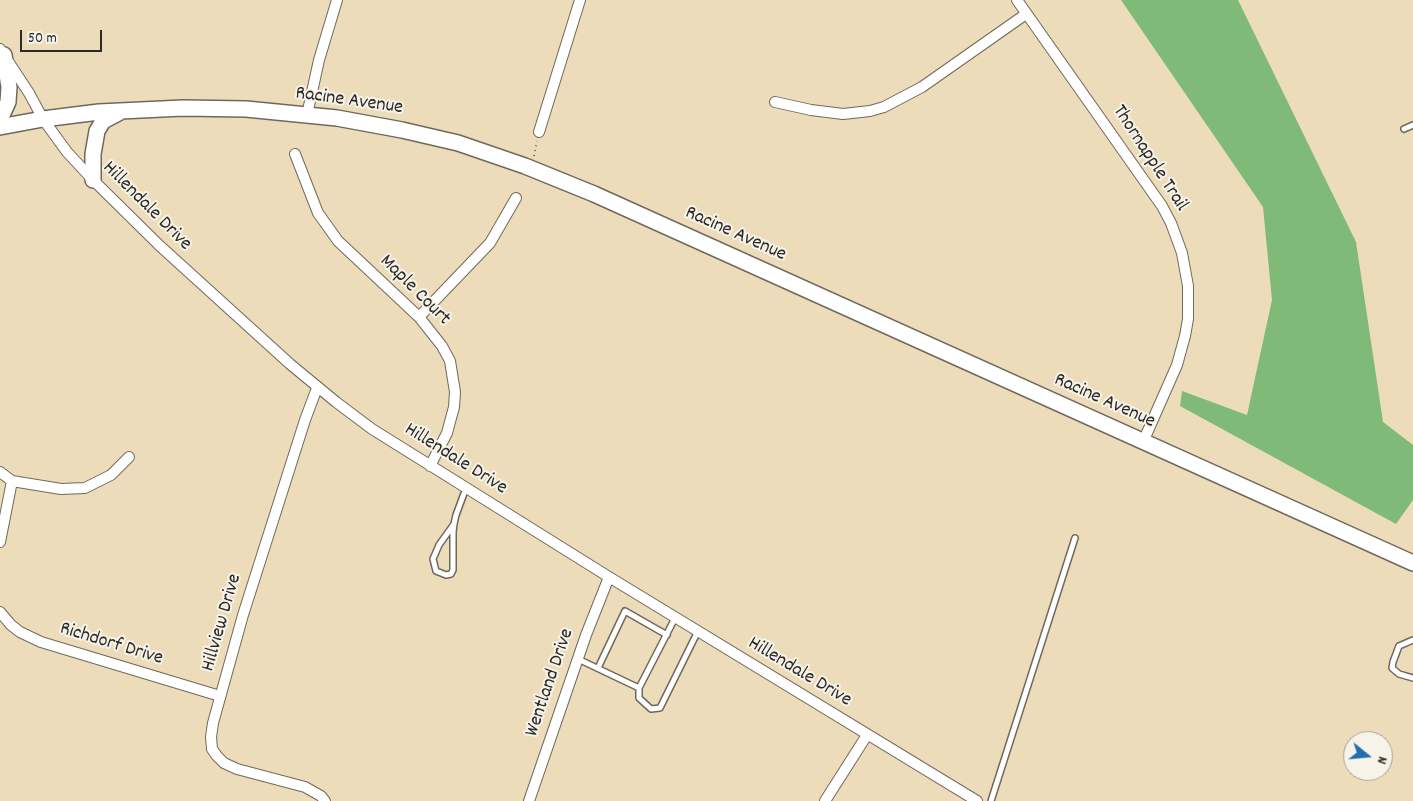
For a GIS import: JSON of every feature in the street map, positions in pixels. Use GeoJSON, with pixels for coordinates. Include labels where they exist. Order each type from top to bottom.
{"type":"FeatureCollection","features":[{"type":"Feature","properties":{"kind":"main road"},"geometry":{"type":"LineString","coordinates":[[0,115],[8,102],[9,86],[2,52]]}},
{"type":"Feature","properties":{"kind":"main road","name":"Racine Avenue"},"geometry":{"type":"LineString","coordinates":[[0,127],[43,119],[123,110],[237,109],[307,115],[372,124],[428,135],[489,153],[594,194],[762,268],[1413,563]]}},
{"type":"Feature","properties":{"kind":"main road"},"geometry":{"type":"LineString","coordinates":[[93,180],[93,154],[97,131],[103,121],[123,110]]}},
{"type":"Feature","properties":{"kind":"street"},"geometry":{"type":"LineString","coordinates":[[307,115],[319,60],[337,0]]}},
{"type":"Feature","properties":{"kind":"street"},"geometry":{"type":"LineString","coordinates":[[539,132],[580,0]]}},
{"type":"Feature","properties":{"kind":"street","name":"Thornapple Trail"},"geometry":{"type":"LineString","coordinates":[[1017,0],[1162,206],[1171,223],[1182,253],[1188,286],[1188,319],[1185,336],[1177,365],[1143,442]]}},
{"type":"Feature","properties":{"kind":"street"},"geometry":{"type":"LineString","coordinates":[[775,102],[811,110],[842,114],[870,112],[884,107],[922,87],[1026,14]]}},
{"type":"Feature","properties":{"kind":"street","name":"Hillendale Drive"},"geometry":{"type":"LineString","coordinates":[[2,52],[29,93],[43,119],[68,152],[93,180],[160,246],[317,388],[372,429],[430,466],[977,801]]}},
{"type":"Feature","properties":{"kind":"street","name":"Maple Court"},"geometry":{"type":"LineString","coordinates":[[295,154],[318,213],[338,241],[419,317],[442,346],[450,360],[455,392],[452,419],[430,466]]}},
{"type":"Feature","properties":{"kind":"street"},"geometry":{"type":"LineString","coordinates":[[419,317],[490,243],[516,198]]}},
{"type":"Feature","properties":{"kind":"street","name":"Hillview Drive"},"geometry":{"type":"LineString","coordinates":[[317,388],[243,615],[220,696],[211,737],[212,748],[224,763],[305,787],[321,796],[324,801]]}},
{"type":"Feature","properties":{"kind":"street"},"geometry":{"type":"LineString","coordinates":[[0,472],[12,481],[61,489],[85,488],[111,475],[130,457]]}},
{"type":"Feature","properties":{"kind":"street"},"geometry":{"type":"LineString","coordinates":[[0,542],[12,481]]}},
{"type":"Feature","properties":{"kind":"street","name":"Wentland Drive"},"geometry":{"type":"LineString","coordinates":[[529,801],[578,658],[609,577]]}},
{"type":"Feature","properties":{"kind":"street","name":"Richdorf Drive"},"geometry":{"type":"LineString","coordinates":[[0,612],[20,632],[41,642],[220,696]]}},
{"type":"Feature","properties":{"kind":"street"},"geometry":{"type":"LineString","coordinates":[[825,801],[867,735]]}},
{"type":"Feature","properties":{"kind":"lane"},"geometry":{"type":"LineString","coordinates":[[1404,129],[1413,125]]}},
{"type":"Feature","properties":{"kind":"lane"},"geometry":{"type":"LineString","coordinates":[[454,524],[439,545],[433,559],[436,571],[446,575],[451,574],[454,570],[454,524],[466,488]]}},
{"type":"Feature","properties":{"kind":"lane"},"geometry":{"type":"LineString","coordinates":[[990,801],[1075,538]]}},
{"type":"Feature","properties":{"kind":"lane"},"geometry":{"type":"LineString","coordinates":[[598,668],[625,611],[666,635]]}},
{"type":"Feature","properties":{"kind":"lane"},"geometry":{"type":"LineString","coordinates":[[676,617],[639,688],[639,698],[651,709],[660,708],[698,631]]}},
{"type":"Feature","properties":{"kind":"lane"},"geometry":{"type":"LineString","coordinates":[[1413,640],[1400,646],[1392,668],[1399,674],[1413,678]]}},
{"type":"Feature","properties":{"kind":"lane"},"geometry":{"type":"LineString","coordinates":[[578,658],[639,688]]}},
{"type":"Feature","properties":{"kind":"path"},"geometry":{"type":"LineString","coordinates":[[531,168],[539,132]]}},
{"type":"Feature","properties":{"kind":"green space"},"geometry":{"type":"Polygon","coordinates":[[[1121,0],[1238,0],[1356,242],[1383,422],[1413,445],[1413,500],[1396,524],[1180,406],[1182,391],[1247,415],[1272,300],[1263,207],[1121,0]]]}}]}
